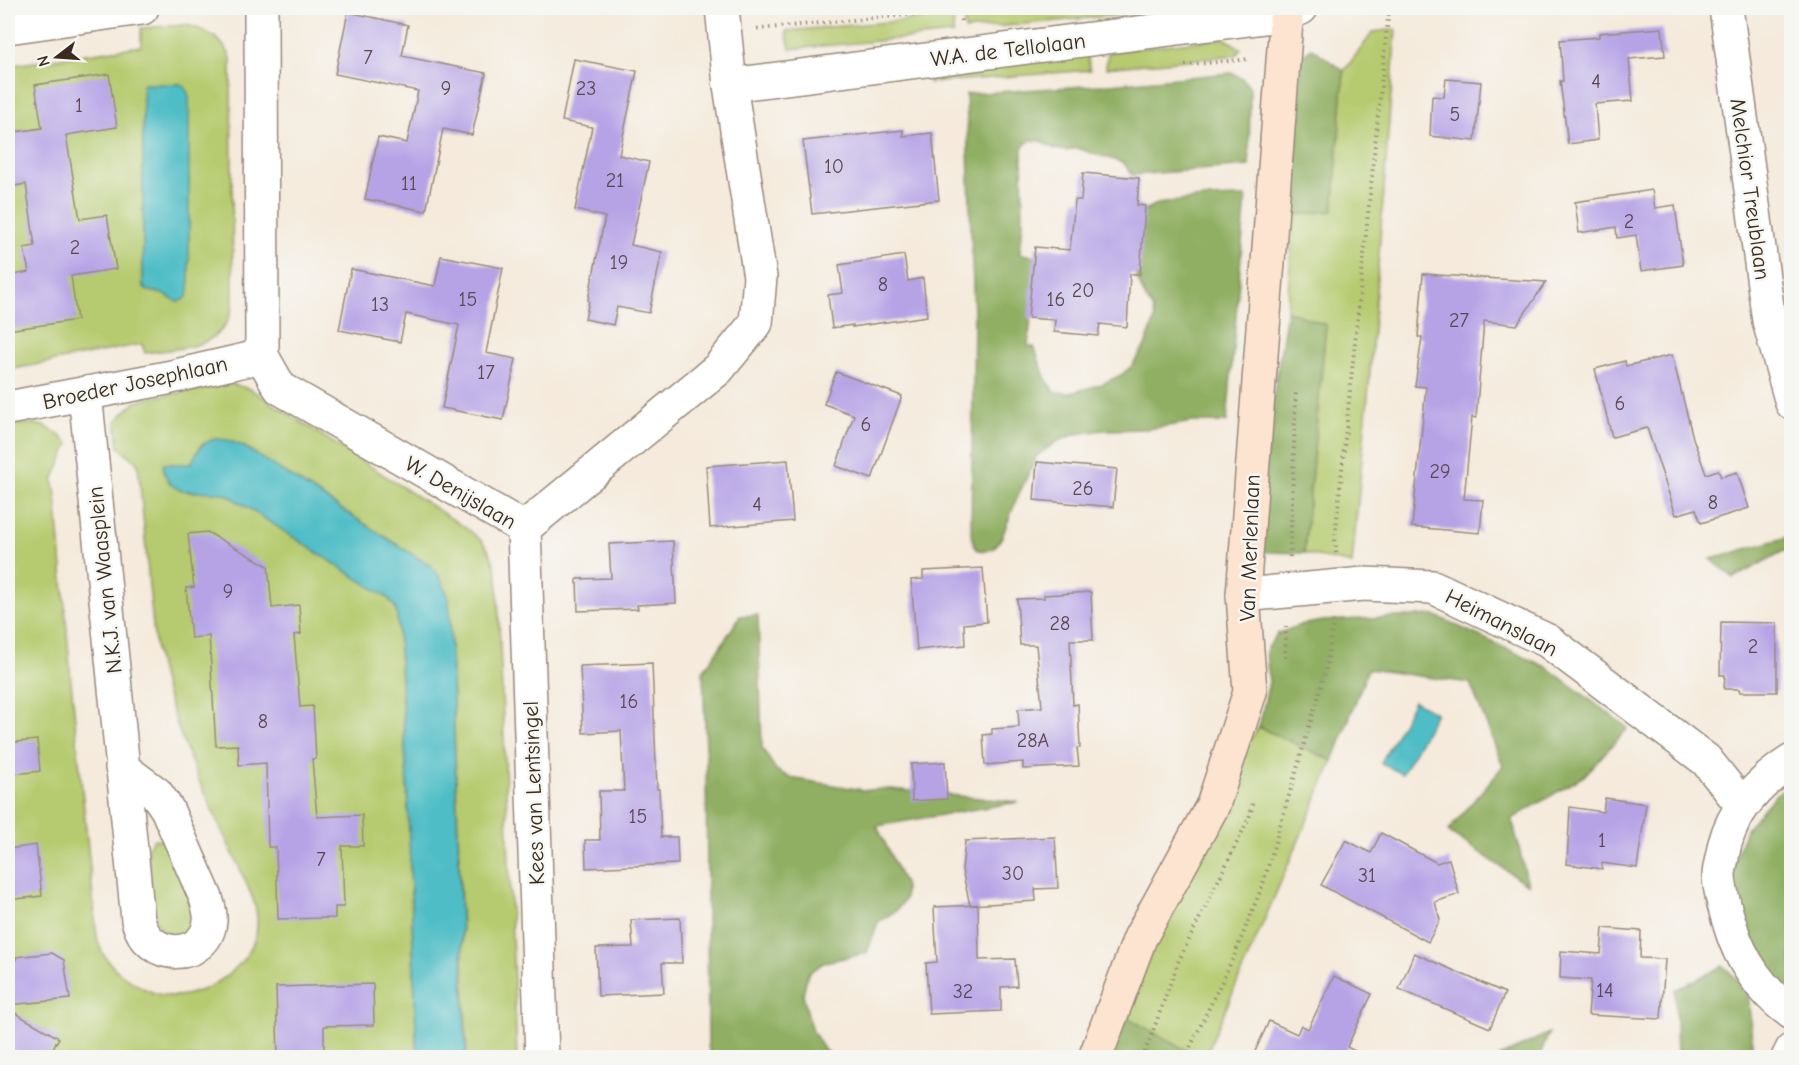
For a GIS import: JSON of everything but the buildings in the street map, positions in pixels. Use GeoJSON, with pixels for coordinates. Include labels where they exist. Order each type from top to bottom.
{"type":"FeatureCollection","features":[{"type":"Feature","properties":{"kind":"main road","name":"Van Merlenlaan"},"geometry":{"type":"LineString","coordinates":[[1095,1058],[1140,938],[1213,805],[1250,692],[1243,595],[1292,10]]}},
{"type":"Feature","properties":{"kind":"street"},"geometry":{"type":"LineString","coordinates":[[8,27],[142,8]]}},
{"type":"Feature","properties":{"kind":"street","name":"W. Denijslaan"},"geometry":{"type":"LineString","coordinates":[[261,8],[262,356],[280,388],[524,528],[718,369],[756,323],[760,277],[730,85],[723,20]]}},
{"type":"Feature","properties":{"kind":"street","name":"Melchior Treublaan"},"geometry":{"type":"LineString","coordinates":[[1726,8],[1769,321],[1791,403]]}},
{"type":"Feature","properties":{"kind":"street","name":"W.A. de Tellolaan"},"geometry":{"type":"LineString","coordinates":[[730,85],[1292,10]]}},
{"type":"Feature","properties":{"kind":"street","name":"Broeder Josephlaan"},"geometry":{"type":"LineString","coordinates":[[8,408],[166,378],[262,356]]}},
{"type":"Feature","properties":{"kind":"street","name":"N.K.J. van Waasplein"},"geometry":{"type":"LineString","coordinates":[[85,393],[108,611],[123,768],[140,928],[148,941],[159,948],[170,951],[191,948],[199,944],[210,922],[210,910],[206,898],[167,809],[156,793],[123,768]]}},
{"type":"Feature","properties":{"kind":"street","name":"Kees van Lentsingel"},"geometry":{"type":"LineString","coordinates":[[524,528],[542,1058]]}},
{"type":"Feature","properties":{"kind":"street","name":"Heimanslaan"},"geometry":{"type":"LineString","coordinates":[[1243,595],[1340,585],[1433,587],[1548,641],[1706,760],[1742,805]]}},
{"type":"Feature","properties":{"kind":"street"},"geometry":{"type":"LineString","coordinates":[[1791,761],[1773,773],[1742,805],[1724,845],[1719,874],[1733,937],[1762,986],[1791,1013]]}},
{"type":"Feature","properties":{"kind":"street"},"geometry":{"type":"LineString","coordinates":[[1788,1058],[1791,1050]]}},
{"type":"Feature","properties":{"kind":"path"},"geometry":{"type":"LineString","coordinates":[[1185,1058],[1235,954],[1263,884],[1326,669],[1340,585],[1335,538],[1389,8]]}},
{"type":"Feature","properties":{"kind":"path"},"geometry":{"type":"LineString","coordinates":[[723,20],[960,10]]}},
{"type":"Feature","properties":{"kind":"green space"},"geometry":{"type":"Polygon","coordinates":[[[1031,8],[1189,8],[965,30],[963,15],[1031,8]]]}},
{"type":"Feature","properties":{"kind":"green space"},"geometry":{"type":"Polygon","coordinates":[[[954,16],[953,34],[790,49],[786,31],[954,16]]]}},
{"type":"Feature","properties":{"kind":"green space"},"geometry":{"type":"Polygon","coordinates":[[[186,25],[194,27],[218,40],[231,58],[233,304],[228,319],[212,338],[187,347],[145,353],[142,344],[8,370],[8,187],[49,180],[42,128],[8,133],[8,66],[141,46],[141,28],[186,25]],[[180,84],[143,85],[143,286],[146,290],[167,295],[170,298],[180,84]]]}},
{"type":"Feature","properties":{"kind":"green space"},"geometry":{"type":"Polygon","coordinates":[[[1396,29],[1369,385],[1352,564],[1304,553],[1326,325],[1287,311],[1293,215],[1333,210],[1344,71],[1373,32],[1396,29]]]}},
{"type":"Feature","properties":{"kind":"green space"},"geometry":{"type":"Polygon","coordinates":[[[1225,38],[1241,49],[1236,55],[1106,68],[1108,52],[1225,38]]]}},
{"type":"Feature","properties":{"kind":"green space"},"geometry":{"type":"Polygon","coordinates":[[[1312,48],[1344,71],[1333,211],[1293,215],[1301,56],[1312,48]]]}},
{"type":"Feature","properties":{"kind":"green space"},"geometry":{"type":"Polygon","coordinates":[[[1087,53],[1090,70],[929,83],[928,71],[1087,53]]]}},
{"type":"Feature","properties":{"kind":"green space"},"geometry":{"type":"Polygon","coordinates":[[[1231,73],[1242,78],[1250,88],[1249,166],[1132,175],[1124,163],[1076,148],[1067,151],[1055,149],[1041,141],[1031,140],[1022,147],[1023,222],[1020,254],[1037,256],[1028,346],[1034,347],[1045,377],[1054,392],[1071,393],[1102,384],[1121,375],[1132,366],[1145,346],[1155,319],[1136,275],[1131,229],[1135,215],[1157,204],[1203,198],[1246,197],[1227,422],[1193,422],[1147,429],[1103,430],[1076,434],[1056,442],[1037,456],[1002,537],[994,548],[985,551],[978,550],[974,546],[971,533],[974,316],[966,94],[1231,73]]]}},
{"type":"Feature","properties":{"kind":"green space"},"geometry":{"type":"Polygon","coordinates":[[[1287,311],[1326,325],[1304,553],[1265,552],[1259,543],[1270,418],[1287,311]]]}},
{"type":"Feature","properties":{"kind":"green space"},"geometry":{"type":"Polygon","coordinates":[[[232,384],[250,389],[466,528],[486,546],[492,557],[497,572],[517,1057],[467,1057],[449,599],[432,567],[243,446],[227,440],[202,444],[191,464],[188,492],[221,491],[388,598],[395,607],[407,780],[417,1057],[8,1058],[8,525],[14,523],[8,509],[8,425],[27,423],[42,425],[69,444],[53,480],[97,937],[108,962],[132,982],[161,995],[185,995],[215,984],[241,963],[256,935],[257,914],[252,896],[191,761],[161,677],[153,625],[138,464],[119,447],[116,421],[134,403],[148,398],[232,384]]]}},
{"type":"Feature","properties":{"kind":"green space"},"geometry":{"type":"Polygon","coordinates":[[[1791,536],[1791,547],[1734,578],[1711,559],[1791,536]]]}},
{"type":"Feature","properties":{"kind":"green space"},"geometry":{"type":"Polygon","coordinates":[[[758,615],[762,748],[776,770],[790,778],[863,790],[891,789],[1018,802],[877,826],[905,886],[905,899],[897,910],[878,922],[867,953],[825,962],[808,973],[803,994],[811,1028],[825,1051],[836,1057],[710,1057],[703,671],[740,616],[758,615]]]}},
{"type":"Feature","properties":{"kind":"green space"},"geometry":{"type":"Polygon","coordinates":[[[1434,615],[1546,667],[1628,728],[1584,776],[1512,819],[1528,885],[1448,831],[1503,766],[1470,683],[1368,669],[1333,761],[1259,727],[1269,682],[1266,651],[1277,634],[1300,625],[1323,621],[1434,615]]]}},
{"type":"Feature","properties":{"kind":"green space"},"geometry":{"type":"Polygon","coordinates":[[[1259,727],[1333,761],[1205,1057],[1198,1057],[1126,1017],[1165,918],[1228,773],[1259,727]]]}},
{"type":"Feature","properties":{"kind":"green space"},"geometry":{"type":"Polygon","coordinates":[[[1791,786],[1791,995],[1777,985],[1742,932],[1732,882],[1737,854],[1746,829],[1776,794],[1791,786]]]}},
{"type":"Feature","properties":{"kind":"green space"},"geometry":{"type":"Polygon","coordinates":[[[154,839],[165,842],[194,907],[192,927],[181,936],[167,933],[156,921],[154,915],[148,847],[154,839]]]}},
{"type":"Feature","properties":{"kind":"green space"},"geometry":{"type":"Polygon","coordinates":[[[1723,966],[1748,989],[1753,1057],[1677,1057],[1675,990],[1723,966]]]}},
{"type":"Feature","properties":{"kind":"green space"},"geometry":{"type":"Polygon","coordinates":[[[1126,1017],[1198,1057],[1111,1058],[1126,1017]]]}},
{"type":"Feature","properties":{"kind":"green space"},"geometry":{"type":"Polygon","coordinates":[[[1549,1033],[1539,1057],[1499,1057],[1549,1033]]]}},
{"type":"Feature","properties":{"kind":"water"},"geometry":{"type":"Polygon","coordinates":[[[143,84],[180,84],[185,87],[189,96],[189,291],[187,297],[180,301],[146,290],[143,286],[143,84]]]}},
{"type":"Feature","properties":{"kind":"water"},"geometry":{"type":"Polygon","coordinates":[[[216,439],[243,446],[432,567],[446,590],[449,599],[466,1057],[417,1057],[407,780],[395,607],[388,598],[228,495],[219,492],[188,491],[172,485],[166,477],[163,464],[191,464],[200,448],[216,439]]]}},
{"type":"Feature","properties":{"kind":"water"},"geometry":{"type":"Polygon","coordinates":[[[1414,701],[1436,713],[1402,774],[1381,763],[1414,701]]]}}]}
